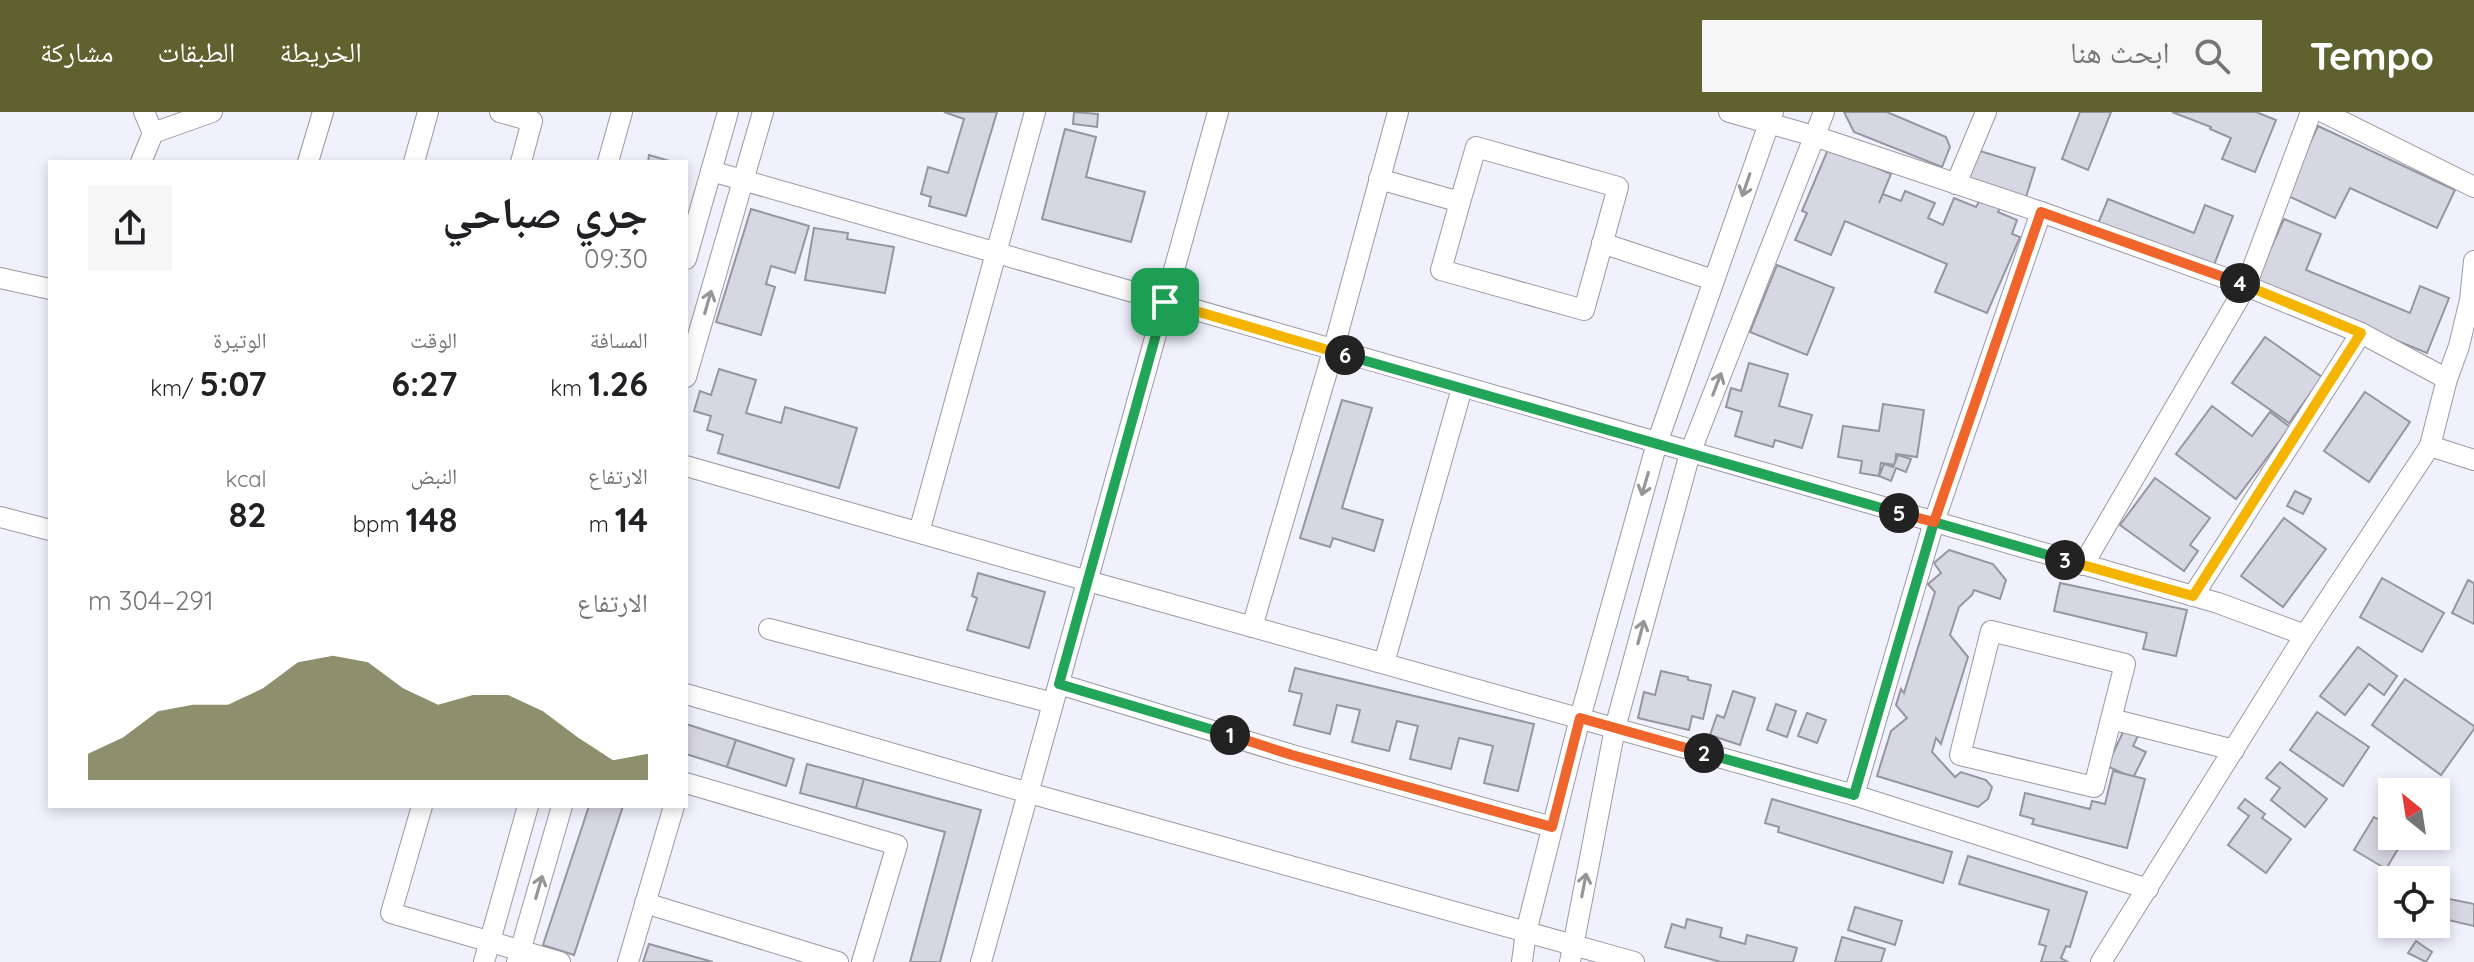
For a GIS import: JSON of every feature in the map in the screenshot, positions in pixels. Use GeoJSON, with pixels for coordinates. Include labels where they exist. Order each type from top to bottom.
{"type":"FeatureCollection","features":[{"type":"Feature","properties":{"kind":"street"},"geometry":{"type":"LineString","coordinates":[[142,160],[153,133],[144,112]]}},
{"type":"Feature","properties":{"kind":"street"},"geometry":{"type":"LineString","coordinates":[[153,133],[212,112]]}},
{"type":"Feature","properties":{"kind":"street"},"geometry":{"type":"LineString","coordinates":[[309,160],[323,112]]}},
{"type":"Feature","properties":{"kind":"street"},"geometry":{"type":"LineString","coordinates":[[415,160],[428,112]]}},
{"type":"Feature","properties":{"kind":"street"},"geometry":{"type":"LineString","coordinates":[[500,112],[532,121],[522,160]]}},
{"type":"Feature","properties":{"kind":"street"},"geometry":{"type":"LineString","coordinates":[[609,160],[622,112]]}},
{"type":"Feature","properties":{"kind":"street"},"geometry":{"type":"LineString","coordinates":[[688,252],[728,112]]}},
{"type":"Feature","properties":{"kind":"street"},"geometry":{"type":"LineString","coordinates":[[688,370],[763,112]]}},
{"type":"Feature","properties":{"kind":"street"},"geometry":{"type":"LineString","coordinates":[[919,532],[1035,112]]}},
{"type":"Feature","properties":{"kind":"street"},"geometry":{"type":"LineString","coordinates":[[981,962],[1218,112]]}},
{"type":"Feature","properties":{"kind":"street"},"geometry":{"type":"LineString","coordinates":[[1252,627],[1333,351],[1398,112]]}},
{"type":"Feature","properties":{"kind":"street"},"geometry":{"type":"LineString","coordinates":[[1729,112],[1771,118],[1814,136],[2041,212],[2246,286],[2361,333],[2447,379]]}},
{"type":"Feature","properties":{"kind":"street"},"geometry":{"type":"LineString","coordinates":[[1571,953],[1615,728],[1690,453],[1824,112]]}},
{"type":"Feature","properties":{"kind":"street"},"geometry":{"type":"LineString","coordinates":[[1956,184],[1986,112]]}},
{"type":"Feature","properties":{"kind":"street"},"geometry":{"type":"LineString","coordinates":[[2083,565],[2246,286],[2311,112]]}},
{"type":"Feature","properties":{"kind":"street"},"geometry":{"type":"LineString","coordinates":[[2323,112],[2474,187]]}},
{"type":"Feature","properties":{"kind":"street"},"geometry":{"type":"LineString","coordinates":[[1522,962],[1526,932],[1580,718],[1657,443],[1771,118]]}},
{"type":"Feature","properties":{"kind":"street"},"geometry":{"type":"LineString","coordinates":[[1476,147],[1618,187],[1584,310],[1441,270],[1460,202],[1476,147]]}},
{"type":"Feature","properties":{"kind":"street"},"geometry":{"type":"LineString","coordinates":[[711,171],[2193,596],[2305,635]]}},
{"type":"Feature","properties":{"kind":"street"},"geometry":{"type":"LineString","coordinates":[[1379,179],[1460,202]]}},
{"type":"Feature","properties":{"kind":"street"},"geometry":{"type":"LineString","coordinates":[[1854,795],[1934,522],[2041,212]]}},
{"type":"Feature","properties":{"kind":"street"},"geometry":{"type":"LineString","coordinates":[[1602,243],[1713,280]]}},
{"type":"Feature","properties":{"kind":"street"},"geometry":{"type":"LineString","coordinates":[[2101,962],[2305,635],[2430,446],[2470,300],[2474,261]]}},
{"type":"Feature","properties":{"kind":"street"},"geometry":{"type":"LineString","coordinates":[[0,278],[48,289]]}},
{"type":"Feature","properties":{"kind":"street"},"geometry":{"type":"LineString","coordinates":[[2193,596],[2361,333]]}},
{"type":"Feature","properties":{"kind":"street"},"geometry":{"type":"LineString","coordinates":[[1384,663],[1462,388]]}},
{"type":"Feature","properties":{"kind":"street"},"geometry":{"type":"LineString","coordinates":[[2430,446],[2474,460]]}},
{"type":"Feature","properties":{"kind":"street"},"geometry":{"type":"LineString","coordinates":[[688,467],[1854,795],[2148,889]]}},
{"type":"Feature","properties":{"kind":"street"},"geometry":{"type":"LineString","coordinates":[[0,517],[48,529]]}},
{"type":"Feature","properties":{"kind":"street"},"geometry":{"type":"LineString","coordinates":[[769,629],[1056,694],[1552,827]]}},
{"type":"Feature","properties":{"kind":"street"},"geometry":{"type":"LineString","coordinates":[[1991,631],[2125,664],[2111,719],[2094,787],[1960,755],[1991,631]]}},
{"type":"Feature","properties":{"kind":"street"},"geometry":{"type":"LineString","coordinates":[[688,695],[1526,932],[1571,953],[1634,962]]}},
{"type":"Feature","properties":{"kind":"street"},"geometry":{"type":"LineString","coordinates":[[2111,719],[2234,750]]}},
{"type":"Feature","properties":{"kind":"street"},"geometry":{"type":"LineString","coordinates":[[688,784],[897,845],[862,962]]}},
{"type":"Feature","properties":{"kind":"street"},"geometry":{"type":"LineString","coordinates":[[421,808],[391,913],[490,940],[519,956],[560,962]]}},
{"type":"Feature","properties":{"kind":"street"},"geometry":{"type":"LineString","coordinates":[[484,962],[527,808]]}},
{"type":"Feature","properties":{"kind":"street"},"geometry":{"type":"LineString","coordinates":[[519,956],[561,808]]}},
{"type":"Feature","properties":{"kind":"street"},"geometry":{"type":"LineString","coordinates":[[628,962],[673,808]]}},
{"type":"Feature","properties":{"kind":"street"},"geometry":{"type":"LineString","coordinates":[[645,903],[838,962]]}},
{"type":"Feature","properties":{"kind":"building"},"geometry":{"type":"Polygon","coordinates":[[[944,112],[997,112],[966,216],[929,206],[931,197],[921,194],[928,167],[948,173],[964,119],[944,112]]]}},
{"type":"Feature","properties":{"kind":"building"},"geometry":{"type":"Polygon","coordinates":[[[1074,112],[1098,114],[1097,127],[1073,124],[1074,112]]]}},
{"type":"Feature","properties":{"kind":"building"},"geometry":{"type":"Polygon","coordinates":[[[1844,112],[1887,112],[1946,137],[1950,147],[1942,167],[1854,132],[1844,112]]]}},
{"type":"Feature","properties":{"kind":"building"},"geometry":{"type":"Polygon","coordinates":[[[2080,112],[2111,112],[2088,170],[2062,159],[2080,112]]]}},
{"type":"Feature","properties":{"kind":"building"},"geometry":{"type":"Polygon","coordinates":[[[2172,112],[2256,112],[2276,120],[2255,172],[2222,159],[2231,138],[2172,112]]]}},
{"type":"Feature","properties":{"kind":"building"},"geometry":{"type":"Polygon","coordinates":[[[2318,126],[2455,190],[2437,228],[2350,188],[2335,218],[2286,195],[2318,126]]]}},
{"type":"Feature","properties":{"kind":"building"},"geometry":{"type":"Polygon","coordinates":[[[1065,129],[1096,137],[1086,177],[1145,192],[1131,242],[1042,219],[1065,129]]]}},
{"type":"Feature","properties":{"kind":"building"},"geometry":{"type":"Polygon","coordinates":[[[1829,147],[1891,174],[1879,203],[1883,194],[1901,201],[1905,191],[1935,203],[1928,218],[1943,225],[1954,198],[1976,207],[1980,200],[2000,208],[1998,212],[2017,220],[2012,234],[2020,237],[1987,313],[1935,292],[1947,264],[1845,221],[1831,255],[1795,240],[1807,213],[1802,211],[1829,147]]]}},
{"type":"Feature","properties":{"kind":"building"},"geometry":{"type":"Polygon","coordinates":[[[1977,150],[2035,168],[2026,197],[1968,179],[1977,150]]]}},
{"type":"Feature","properties":{"kind":"building"},"geometry":{"type":"Polygon","coordinates":[[[649,155],[666,160],[648,160],[649,155]]]}},
{"type":"Feature","properties":{"kind":"building"},"geometry":{"type":"Polygon","coordinates":[[[2108,199],[2194,233],[2205,205],[2233,216],[2212,270],[2097,226],[2108,199]]]}},
{"type":"Feature","properties":{"kind":"building"},"geometry":{"type":"Polygon","coordinates":[[[751,209],[809,226],[795,273],[771,266],[766,284],[775,287],[761,335],[716,322],[751,209]]]}},
{"type":"Feature","properties":{"kind":"building"},"geometry":{"type":"Polygon","coordinates":[[[2284,219],[2321,234],[2306,270],[2410,313],[2420,286],[2449,298],[2427,353],[2255,283],[2284,219]]]}},
{"type":"Feature","properties":{"kind":"building"},"geometry":{"type":"Polygon","coordinates":[[[814,228],[848,233],[847,239],[894,247],[885,293],[805,280],[814,228]]]}},
{"type":"Feature","properties":{"kind":"building"},"geometry":{"type":"Polygon","coordinates":[[[1777,265],[1834,288],[1807,355],[1750,332],[1777,265]]]}},
{"type":"Feature","properties":{"kind":"building"},"geometry":{"type":"Polygon","coordinates":[[[2265,337],[2322,377],[2289,423],[2232,383],[2265,337]]]}},
{"type":"Feature","properties":{"kind":"building"},"geometry":{"type":"Polygon","coordinates":[[[1749,363],[1788,374],[1779,406],[1812,415],[1802,448],[1775,440],[1773,447],[1735,436],[1742,412],[1726,407],[1731,388],[1741,391],[1749,363]]]}},
{"type":"Feature","properties":{"kind":"building"},"geometry":{"type":"Polygon","coordinates":[[[719,369],[756,380],[746,413],[781,423],[785,407],[857,428],[839,488],[718,453],[723,435],[707,430],[711,416],[694,411],[700,391],[711,395],[719,369]]]}},
{"type":"Feature","properties":{"kind":"building"},"geometry":{"type":"Polygon","coordinates":[[[2365,392],[2410,422],[2369,482],[2324,451],[2365,392]]]}},
{"type":"Feature","properties":{"kind":"building"},"geometry":{"type":"Polygon","coordinates":[[[1342,400],[1372,408],[1342,508],[1383,520],[1374,551],[1333,538],[1330,547],[1300,538],[1342,400]]]}},
{"type":"Feature","properties":{"kind":"building"},"geometry":{"type":"Polygon","coordinates":[[[1883,404],[1924,410],[1917,457],[1896,454],[1895,465],[1881,463],[1879,476],[1860,473],[1862,461],[1838,457],[1843,426],[1879,431],[1883,404]]]}},
{"type":"Feature","properties":{"kind":"building"},"geometry":{"type":"Polygon","coordinates":[[[2212,406],[2252,436],[2270,412],[2290,427],[2236,499],[2176,454],[2212,406]]]}},
{"type":"Feature","properties":{"kind":"building"},"geometry":{"type":"Polygon","coordinates":[[[1898,455],[1911,459],[1906,472],[1896,468],[1891,481],[1879,476],[1884,464],[1893,467],[1898,455]]]}},
{"type":"Feature","properties":{"kind":"building"},"geometry":{"type":"Polygon","coordinates":[[[2155,478],[2210,518],[2190,545],[2198,551],[2184,571],[2120,525],[2155,478]]]}},
{"type":"Feature","properties":{"kind":"building"},"geometry":{"type":"Polygon","coordinates":[[[2295,491],[2311,499],[2303,514],[2287,506],[2295,491]]]}},
{"type":"Feature","properties":{"kind":"building"},"geometry":{"type":"Polygon","coordinates":[[[2284,518],[2326,549],[2283,607],[2241,576],[2284,518]]]}},
{"type":"Feature","properties":{"kind":"building"},"geometry":{"type":"Polygon","coordinates":[[[1949,550],[1993,564],[2006,580],[2000,599],[1974,590],[1959,607],[1950,635],[1968,657],[1941,744],[1936,738],[1932,752],[1955,777],[1961,772],[1986,780],[1992,787],[1988,799],[1978,807],[1877,776],[1891,731],[1907,718],[1896,705],[1901,689],[1904,693],[1935,592],[1928,584],[1941,573],[1934,563],[1949,550]]]}},
{"type":"Feature","properties":{"kind":"building"},"geometry":{"type":"Polygon","coordinates":[[[978,573],[1045,592],[1029,648],[967,630],[977,598],[972,596],[978,573]]]}},
{"type":"Feature","properties":{"kind":"building"},"geometry":{"type":"Polygon","coordinates":[[[2382,578],[2444,613],[2422,652],[2360,617],[2382,578]]]}},
{"type":"Feature","properties":{"kind":"building"},"geometry":{"type":"Polygon","coordinates":[[[2468,580],[2474,583],[2474,624],[2452,613],[2468,580]]]}},
{"type":"Feature","properties":{"kind":"building"},"geometry":{"type":"Polygon","coordinates":[[[2060,583],[2187,610],[2176,656],[2143,649],[2147,633],[2054,611],[2060,583]]]}},
{"type":"Feature","properties":{"kind":"building"},"geometry":{"type":"Polygon","coordinates":[[[2358,647],[2397,676],[2384,695],[2369,684],[2345,715],[2320,696],[2358,647]]]}},
{"type":"Feature","properties":{"kind":"building"},"geometry":{"type":"Polygon","coordinates":[[[1295,668],[1534,724],[1518,791],[1484,783],[1493,746],[1459,738],[1451,769],[1410,759],[1418,726],[1397,721],[1389,751],[1352,742],[1360,710],[1337,705],[1330,734],[1294,725],[1302,694],[1289,691],[1295,668]]]}},
{"type":"Feature","properties":{"kind":"building"},"geometry":{"type":"Polygon","coordinates":[[[1661,671],[1711,685],[1703,719],[1692,716],[1689,730],[1638,718],[1644,692],[1655,695],[1661,671]]]}},
{"type":"Feature","properties":{"kind":"building"},"geometry":{"type":"Polygon","coordinates":[[[2405,679],[2474,726],[2441,775],[2372,725],[2405,679]]]}},
{"type":"Feature","properties":{"kind":"building"},"geometry":{"type":"Polygon","coordinates":[[[1733,691],[1755,698],[1740,745],[1710,735],[1717,715],[1724,718],[1733,691]]]}},
{"type":"Feature","properties":{"kind":"building"},"geometry":{"type":"Polygon","coordinates":[[[1776,704],[1796,711],[1787,737],[1767,730],[1776,704]]]}},
{"type":"Feature","properties":{"kind":"building"},"geometry":{"type":"Polygon","coordinates":[[[2317,712],[2369,747],[2343,786],[2290,750],[2317,712]]]}},
{"type":"Feature","properties":{"kind":"building"},"geometry":{"type":"Polygon","coordinates":[[[1807,713],[1826,720],[1817,743],[1798,736],[1807,713]]]}},
{"type":"Feature","properties":{"kind":"building"},"geometry":{"type":"Polygon","coordinates":[[[688,725],[736,740],[727,767],[688,755],[688,725]]]}},
{"type":"Feature","properties":{"kind":"building"},"geometry":{"type":"Polygon","coordinates":[[[2125,728],[2139,734],[2133,746],[2146,752],[2133,778],[2107,766],[2125,728]]]}},
{"type":"Feature","properties":{"kind":"building"},"geometry":{"type":"Polygon","coordinates":[[[736,740],[794,759],[786,786],[727,767],[736,740]]]}},
{"type":"Feature","properties":{"kind":"building"},"geometry":{"type":"Polygon","coordinates":[[[2280,762],[2327,799],[2305,827],[2271,800],[2280,788],[2266,778],[2280,762]]]}},
{"type":"Feature","properties":{"kind":"building"},"geometry":{"type":"Polygon","coordinates":[[[807,764],[864,779],[856,808],[800,793],[807,764]]]}},
{"type":"Feature","properties":{"kind":"building"},"geometry":{"type":"Polygon","coordinates":[[[2113,771],[2145,779],[2127,848],[2032,824],[2034,819],[2020,815],[2025,793],[2090,809],[2092,801],[2105,804],[2113,771]]]}},
{"type":"Feature","properties":{"kind":"building"},"geometry":{"type":"Polygon","coordinates":[[[864,779],[981,810],[940,962],[910,962],[945,832],[856,808],[864,779]]]}},
{"type":"Feature","properties":{"kind":"building"},"geometry":{"type":"Polygon","coordinates":[[[1772,799],[1952,852],[1943,883],[1778,832],[1779,827],[1765,823],[1772,799]]]}},
{"type":"Feature","properties":{"kind":"building"},"geometry":{"type":"Polygon","coordinates":[[[2245,799],[2265,814],[2262,818],[2291,839],[2266,873],[2228,845],[2249,816],[2238,808],[2245,799]]]}},
{"type":"Feature","properties":{"kind":"building"},"geometry":{"type":"Polygon","coordinates":[[[588,808],[622,808],[574,955],[543,945],[588,808]]]}},
{"type":"Feature","properties":{"kind":"building"},"geometry":{"type":"Polygon","coordinates":[[[2374,817],[2378,819],[2378,850],[2398,850],[2388,866],[2381,866],[2354,850],[2374,817]]]}},
{"type":"Feature","properties":{"kind":"building"},"geometry":{"type":"Polygon","coordinates":[[[1968,856],[2087,892],[2070,947],[2066,946],[2061,958],[2068,962],[2041,962],[2046,946],[2039,944],[2049,910],[1959,884],[1968,856]]]}},
{"type":"Feature","properties":{"kind":"building"},"geometry":{"type":"Polygon","coordinates":[[[2450,899],[2474,904],[2474,926],[2450,920],[2450,899]]]}},
{"type":"Feature","properties":{"kind":"building"},"geometry":{"type":"Polygon","coordinates":[[[1855,907],[1902,921],[1895,945],[1848,930],[1855,907]]]}},
{"type":"Feature","properties":{"kind":"building"},"geometry":{"type":"Polygon","coordinates":[[[1687,919],[1722,928],[1720,937],[1745,944],[1747,935],[1797,948],[1793,962],[1721,962],[1665,947],[1672,924],[1685,928],[1687,919]]]}},
{"type":"Feature","properties":{"kind":"building"},"geometry":{"type":"Polygon","coordinates":[[[1842,937],[1885,949],[1881,962],[1835,962],[1842,937]]]}},
{"type":"Feature","properties":{"kind":"building"},"geometry":{"type":"Polygon","coordinates":[[[2416,941],[2432,952],[2426,962],[2408,953],[2416,941]]]}},
{"type":"Feature","properties":{"kind":"building"},"geometry":{"type":"Polygon","coordinates":[[[649,944],[713,962],[643,962],[649,944]]]}},
{"type":"Feature","properties":{"kind":"route"},"geometry":{"type":"LineString","coordinates":[[1165,302],[1059,684],[1292,755],[1552,827],[1580,718],[1854,795],[1934,522],[2193,596],[2361,333],[2239,283],[2041,212],[1934,522],[1165,302]]}}]}
